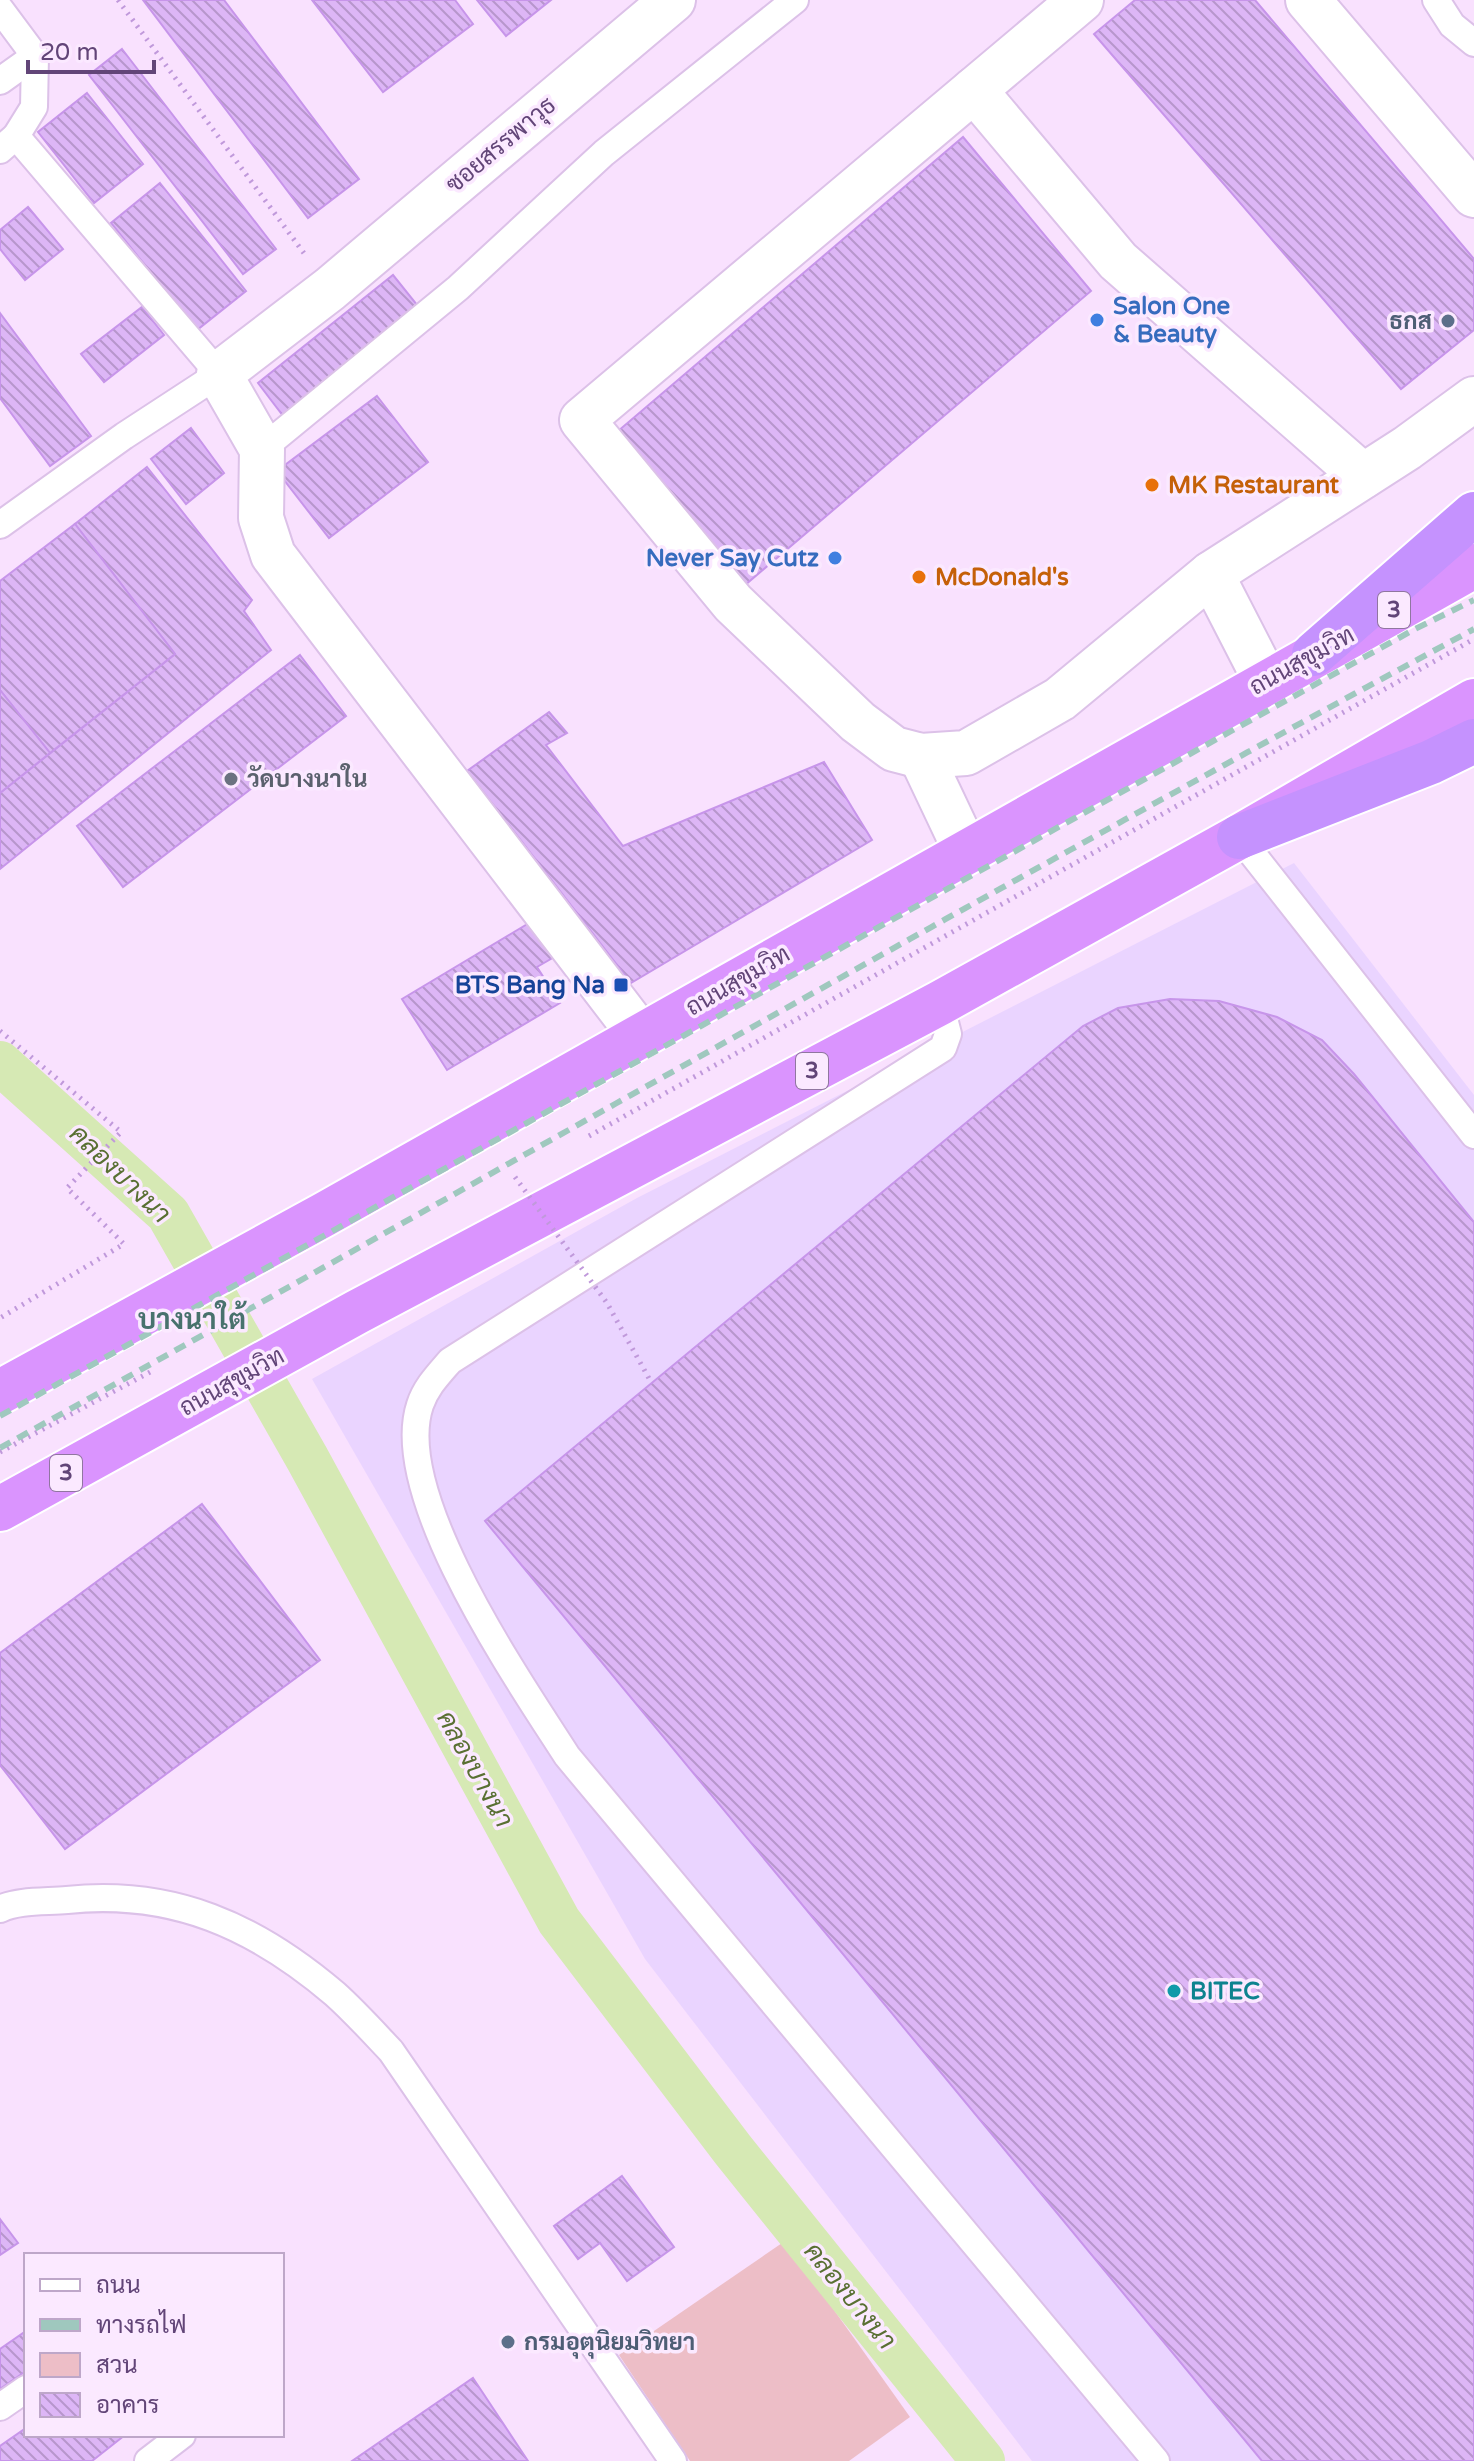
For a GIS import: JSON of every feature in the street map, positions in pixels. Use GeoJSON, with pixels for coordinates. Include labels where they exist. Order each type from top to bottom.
{"type":"FeatureCollection","features":[{"type":"Feature","properties":{"kind":"highway"},"geometry":{"type":"LineString","coordinates":[[1314,654],[1474,514]]}},
{"type":"Feature","properties":{"kind":"highway","name":"ถนนสุขุมวิท"},"geometry":{"type":"LineString","coordinates":[[0,1392],[325,1214],[1474,566]]}},
{"type":"Feature","properties":{"kind":"highway","name":"ถนนสุขุมวิท"},"geometry":{"type":"LineString","coordinates":[[0,1509],[382,1299],[940,1003],[1239,837],[1474,701]]}},
{"type":"Feature","properties":{"kind":"highway"},"geometry":{"type":"LineString","coordinates":[[1239,837],[1431,762],[1474,741]]}},
{"type":"Feature","properties":{"kind":"street","name":"ซอยสรรพาวุธ"},"geometry":{"type":"LineString","coordinates":[[219,374],[330,289],[673,0]]}},
{"type":"Feature","properties":{"kind":"street"},"geometry":{"type":"LineString","coordinates":[[1081,0],[582,420],[733,603],[858,722],[894,749],[921,756],[966,753],[1060,699],[1211,574],[1363,476],[1474,399]]}},
{"type":"Feature","properties":{"kind":"street"},"geometry":{"type":"LineString","coordinates":[[1308,0],[1474,195]]}},
{"type":"Feature","properties":{"kind":"street"},"geometry":{"type":"LineString","coordinates":[[974,90],[1118,261],[1363,476]]}},
{"type":"Feature","properties":{"kind":"street"},"geometry":{"type":"LineString","coordinates":[[219,374],[262,449],[261,518],[273,555],[641,1036]]}},
{"type":"Feature","properties":{"kind":"street"},"geometry":{"type":"LineString","coordinates":[[1211,574],[1266,681]]}},
{"type":"Feature","properties":{"kind":"street"},"geometry":{"type":"LineString","coordinates":[[921,756],[966,851]]}},
{"type":"Feature","properties":{"kind":"lane"},"geometry":{"type":"LineString","coordinates":[[262,449],[458,288],[604,153],[795,0]]}},
{"type":"Feature","properties":{"kind":"lane"},"geometry":{"type":"LineString","coordinates":[[1436,0],[1452,25],[1474,43]]}},
{"type":"Feature","properties":{"kind":"lane"},"geometry":{"type":"LineString","coordinates":[[0,9],[35,56],[34,107],[8,143],[219,374]]}},
{"type":"Feature","properties":{"kind":"lane"},"geometry":{"type":"LineString","coordinates":[[0,81],[35,56]]}},
{"type":"Feature","properties":{"kind":"lane","name":"ซอยสรรพาวุธ"},"geometry":{"type":"LineString","coordinates":[[0,525],[124,436],[219,374]]}},
{"type":"Feature","properties":{"kind":"lane"},"geometry":{"type":"LineString","coordinates":[[1239,837],[1474,1135]]}},
{"type":"Feature","properties":{"kind":"lane"},"geometry":{"type":"LineString","coordinates":[[940,1003],[948,1034],[943,1048],[450,1361],[429,1385],[419,1407],[415,1437],[422,1483],[433,1519],[485,1629],[567,1756],[1156,2461]]}},
{"type":"Feature","properties":{"kind":"lane"},"geometry":{"type":"LineString","coordinates":[[0,1909],[95,1897],[173,1903],[228,1923],[287,1957],[337,1995],[391,2051],[673,2461]]}},
{"type":"Feature","properties":{"kind":"lane"},"geometry":{"type":"LineString","coordinates":[[0,2407],[24,2390]]}},
{"type":"Feature","properties":{"kind":"lane"},"geometry":{"type":"LineString","coordinates":[[148,2461],[179,2437]]}},
{"type":"Feature","properties":{"kind":"path"},"geometry":{"type":"LineString","coordinates":[[118,0],[330,289]]}},
{"type":"Feature","properties":{"kind":"path"},"geometry":{"type":"LineString","coordinates":[[584,1138],[1474,639]]}},
{"type":"Feature","properties":{"kind":"path"},"geometry":{"type":"LineString","coordinates":[[0,1031],[121,1132],[67,1188],[124,1244],[0,1318]]}},
{"type":"Feature","properties":{"kind":"path"},"geometry":{"type":"LineString","coordinates":[[529,1170],[515,1177],[607,1303],[651,1382]]}},
{"type":"Feature","properties":{"kind":"shaded area","name":"BITEC"},"geometry":{"type":"Polygon","coordinates":[[[1294,863],[1474,1095],[1474,2461],[1032,2461],[645,1959],[312,1379],[637,1198],[1294,863]]]}},
{"type":"Feature","properties":{"kind":"green space"},"geometry":{"type":"Polygon","coordinates":[[[785,2241],[910,2417],[849,2461],[690,2461],[619,2355],[785,2241]]]}},
{"type":"Feature","properties":{"kind":"building"},"geometry":{"type":"Polygon","coordinates":[[[143,0],[224,0],[359,179],[308,218],[143,0]]]}},
{"type":"Feature","properties":{"kind":"building"},"geometry":{"type":"Polygon","coordinates":[[[312,0],[455,0],[473,24],[383,92],[312,0]]]}},
{"type":"Feature","properties":{"kind":"building"},"geometry":{"type":"Polygon","coordinates":[[[477,0],[551,0],[506,36],[477,0]]]}},
{"type":"Feature","properties":{"kind":"building"},"geometry":{"type":"Polygon","coordinates":[[[1135,0],[1255,0],[1474,259],[1474,330],[1401,389],[1094,34],[1135,0]]]}},
{"type":"Feature","properties":{"kind":"building"},"geometry":{"type":"Polygon","coordinates":[[[122,49],[276,249],[243,274],[89,75],[122,49]]]}},
{"type":"Feature","properties":{"kind":"building"},"geometry":{"type":"Polygon","coordinates":[[[87,93],[143,164],[94,203],[38,132],[87,93]]]}},
{"type":"Feature","properties":{"kind":"building"},"geometry":{"type":"Polygon","coordinates":[[[963,137],[1091,291],[738,591],[611,437],[963,137]]]}},
{"type":"Feature","properties":{"kind":"building"},"geometry":{"type":"Polygon","coordinates":[[[160,183],[246,291],[197,330],[111,223],[160,183]]]}},
{"type":"Feature","properties":{"kind":"building"},"geometry":{"type":"Polygon","coordinates":[[[28,207],[63,249],[25,280],[0,249],[0,230],[28,207]]]}},
{"type":"Feature","properties":{"kind":"building"},"geometry":{"type":"Polygon","coordinates":[[[393,275],[422,311],[287,421],[258,383],[393,275]]]}},
{"type":"Feature","properties":{"kind":"building"},"geometry":{"type":"Polygon","coordinates":[[[142,307],[164,335],[104,382],[81,354],[142,307]]]}},
{"type":"Feature","properties":{"kind":"building"},"geometry":{"type":"Polygon","coordinates":[[[0,313],[91,436],[50,466],[0,398],[0,313]]]}},
{"type":"Feature","properties":{"kind":"building"},"geometry":{"type":"Polygon","coordinates":[[[377,396],[428,462],[329,538],[277,471],[377,396]]]}},
{"type":"Feature","properties":{"kind":"building"},"geometry":{"type":"Polygon","coordinates":[[[191,428],[224,473],[186,504],[151,459],[191,428]]]}},
{"type":"Feature","properties":{"kind":"building"},"geometry":{"type":"Polygon","coordinates":[[[147,467],[252,600],[244,611],[271,650],[0,869],[0,793],[175,654],[75,524],[147,467]]]}},
{"type":"Feature","properties":{"kind":"building"},"geometry":{"type":"Polygon","coordinates":[[[75,524],[175,654],[50,753],[0,690],[0,581],[75,524]]]}},
{"type":"Feature","properties":{"kind":"building"},"geometry":{"type":"Polygon","coordinates":[[[300,655],[346,716],[123,887],[77,826],[300,655]]]}},
{"type":"Feature","properties":{"kind":"building"},"geometry":{"type":"Polygon","coordinates":[[[0,690],[50,753],[0,793],[0,690]]]}},
{"type":"Feature","properties":{"kind":"building"},"geometry":{"type":"Polygon","coordinates":[[[549,712],[567,733],[546,745],[623,846],[824,762],[872,840],[631,983],[467,771],[549,712]]]}},
{"type":"Feature","properties":{"kind":"building"},"geometry":{"type":"Polygon","coordinates":[[[534,920],[556,956],[537,967],[560,1003],[447,1070],[402,999],[534,920]]]}},
{"type":"Feature","properties":{"kind":"building","name":"BITEC"},"geometry":{"type":"Polygon","coordinates":[[[1170,999],[1219,1001],[1277,1017],[1322,1040],[1354,1074],[1474,1222],[1474,2461],[1262,2461],[485,1521],[1083,1026],[1118,1008],[1170,999]]]}},
{"type":"Feature","properties":{"kind":"building"},"geometry":{"type":"Polygon","coordinates":[[[202,1504],[320,1660],[65,1849],[0,1765],[0,1653],[202,1504]]]}},
{"type":"Feature","properties":{"kind":"building"},"geometry":{"type":"Polygon","coordinates":[[[622,2176],[674,2247],[627,2281],[600,2243],[578,2259],[554,2226],[622,2176]]]}},
{"type":"Feature","properties":{"kind":"building"},"geometry":{"type":"Polygon","coordinates":[[[0,2219],[18,2243],[0,2255],[0,2219]]]}},
{"type":"Feature","properties":{"kind":"building"},"geometry":{"type":"Polygon","coordinates":[[[24,2332],[24,2372],[0,2389],[0,2349],[24,2332]]]}},
{"type":"Feature","properties":{"kind":"building"},"geometry":{"type":"Polygon","coordinates":[[[473,2378],[528,2461],[352,2461],[473,2378]]]}},
{"type":"Feature","properties":{"kind":"building"},"geometry":{"type":"Polygon","coordinates":[[[24,2429],[24,2437],[122,2437],[92,2461],[0,2461],[0,2446],[24,2429]]]}},
{"type":"Feature","properties":{"kind":"waterway","name":"คลองบางนา"},"geometry":{"type":"LineString","coordinates":[[0,1063],[168,1214],[307,1458],[559,1921],[733,2150],[983,2461]]}},
{"type":"Feature","properties":{"kind":"railway"},"geometry":{"type":"LineString","coordinates":[[0,1416],[1415,629],[1474,600]]}},
{"type":"Feature","properties":{"kind":"railway"},"geometry":{"type":"LineString","coordinates":[[0,1448],[920,933],[1474,629]]}},
{"type":"Feature","properties":{"kind":"place","name":"Salon One & Beauty"},"geometry":{"type":"Point","coordinates":[1097,320]}},
{"type":"Feature","properties":{"kind":"place","name":"ธกส"},"geometry":{"type":"Point","coordinates":[1448,321]}},
{"type":"Feature","properties":{"kind":"place","name":"MK Restaurant"},"geometry":{"type":"Point","coordinates":[1152,485]}},
{"type":"Feature","properties":{"kind":"place","name":"Never Say Cutz"},"geometry":{"type":"Point","coordinates":[835,558]}},
{"type":"Feature","properties":{"kind":"place","name":"McDonald's"},"geometry":{"type":"Point","coordinates":[919,577]}},
{"type":"Feature","properties":{"kind":"place","name":"วัดบางนาใน"},"geometry":{"type":"Point","coordinates":[231,779]}},
{"type":"Feature","properties":{"kind":"place","name":"BTS Bang Na"},"geometry":{"type":"Point","coordinates":[621,985]}},
{"type":"Feature","properties":{"kind":"place","name":"BITEC"},"geometry":{"type":"Point","coordinates":[1174,1991]}},
{"type":"Feature","properties":{"kind":"place","name":"กรมอุตุนิยมวิทยา"},"geometry":{"type":"Point","coordinates":[508,2342]}},
{"type":"Feature","properties":{"kind":"district","name":"บางนาใต้"},"geometry":{"type":"Point","coordinates":[192,1320]}}]}
